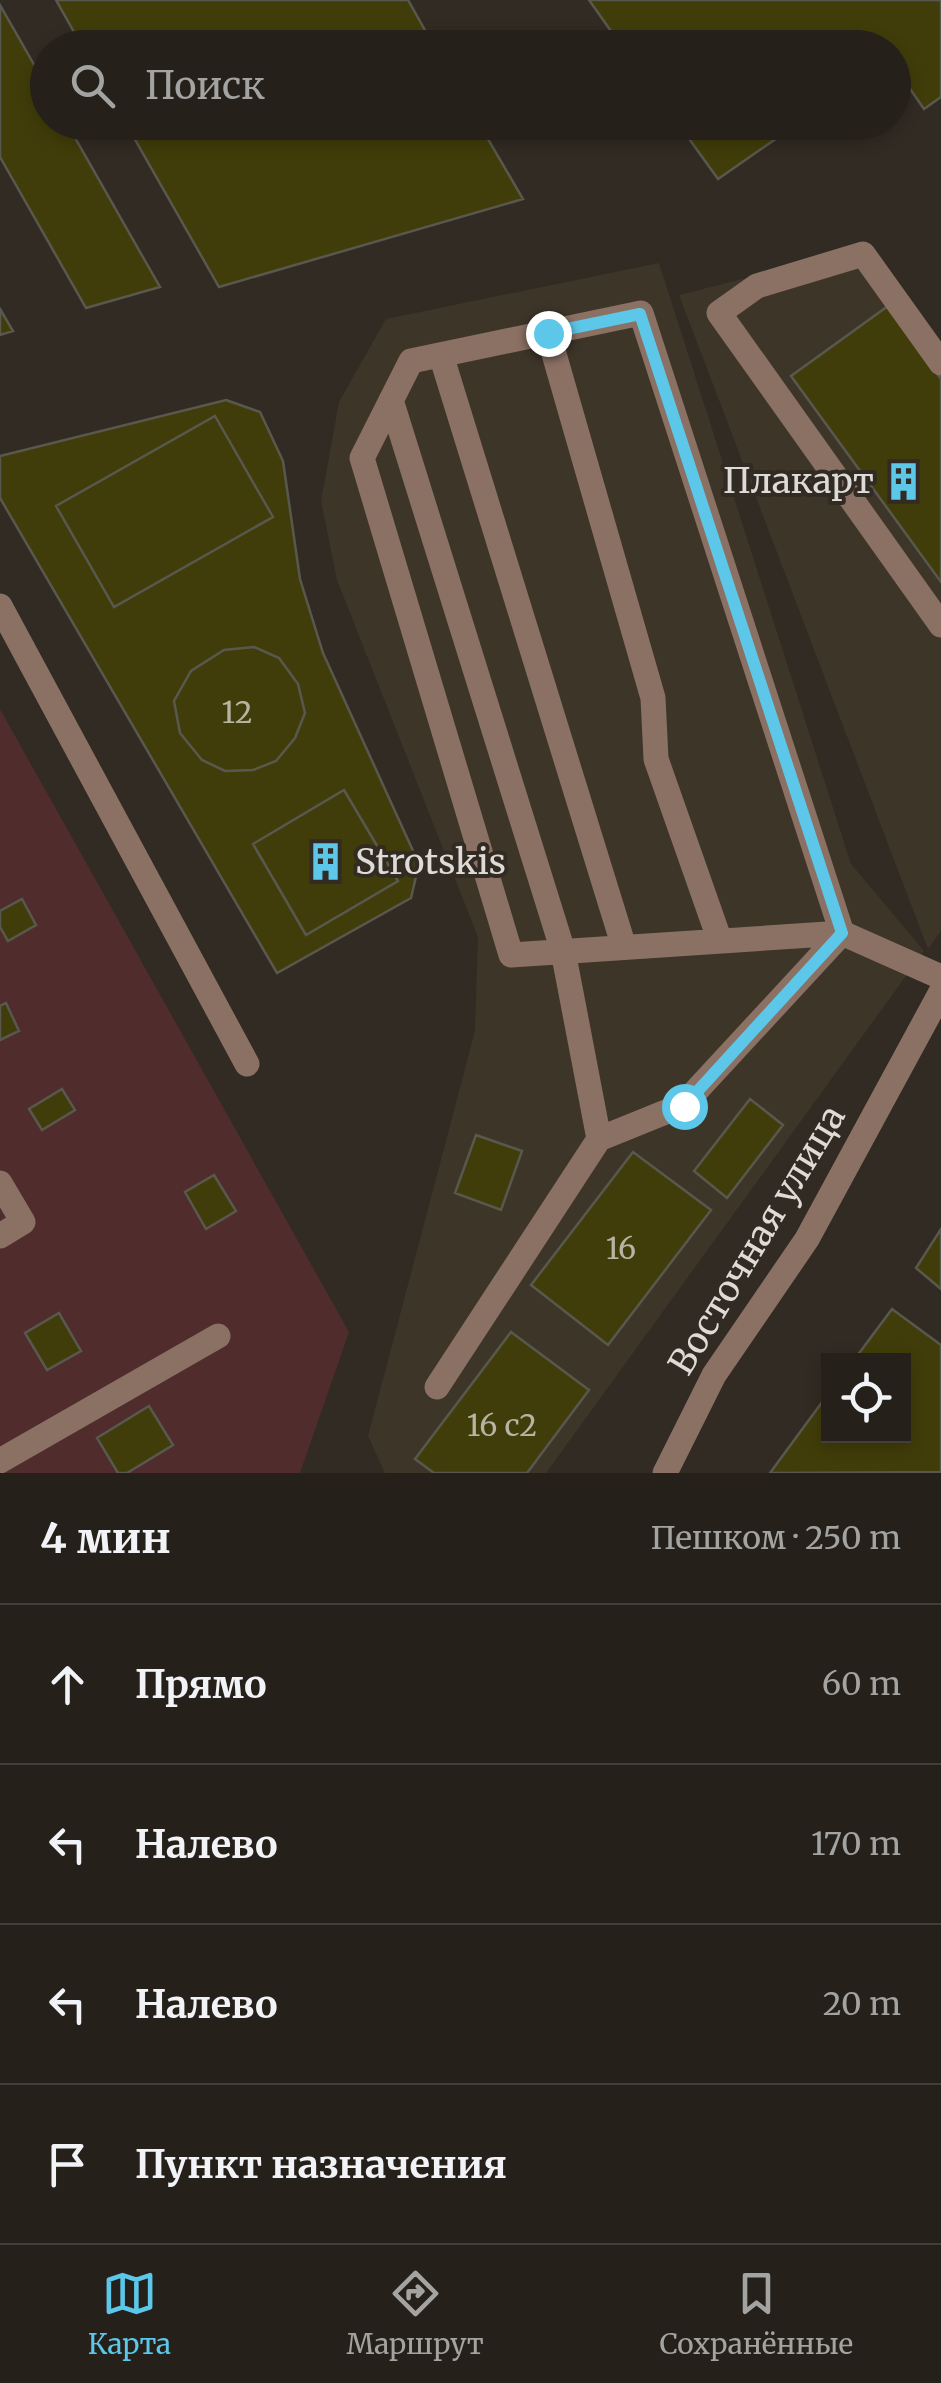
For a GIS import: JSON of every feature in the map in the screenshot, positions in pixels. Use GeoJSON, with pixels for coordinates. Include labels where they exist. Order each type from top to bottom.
{"type":"FeatureCollection","features":[{"type":"Feature","properties":{"kind":"street"},"geometry":{"type":"LineString","coordinates":[[941,364],[862,254],[757,286],[719,313],[941,625]]}},
{"type":"Feature","properties":{"kind":"street"},"geometry":{"type":"LineString","coordinates":[[842,933],[640,314],[411,361],[362,458],[511,955],[842,933],[941,977]]}},
{"type":"Feature","properties":{"kind":"street"},"geometry":{"type":"LineString","coordinates":[[548,333],[653,698],[656,759],[720,941]]}},
{"type":"Feature","properties":{"kind":"street"},"geometry":{"type":"LineString","coordinates":[[441,355],[624,948]]}},
{"type":"Feature","properties":{"kind":"street"},"geometry":{"type":"LineString","coordinates":[[391,400],[563,951],[599,1139]]}},
{"type":"Feature","properties":{"kind":"street"},"geometry":{"type":"LineString","coordinates":[[0,606],[247,1064]]}},
{"type":"Feature","properties":{"kind":"street"},"geometry":{"type":"LineString","coordinates":[[437,1387],[599,1139],[684,1106],[842,933]]}},
{"type":"Feature","properties":{"kind":"street","name":"Восточная улица"},"geometry":{"type":"LineString","coordinates":[[664,1473],[714,1375],[807,1239],[941,992]]}},
{"type":"Feature","properties":{"kind":"street"},"geometry":{"type":"LineString","coordinates":[[0,1183],[23,1222],[0,1236]]}},
{"type":"Feature","properties":{"kind":"street"},"geometry":{"type":"LineString","coordinates":[[0,1461],[218,1336]]}},
{"type":"Feature","properties":{"kind":"shaded area"},"geometry":{"type":"Polygon","coordinates":[[[873,246],[941,343],[941,931],[928,949],[679,295],[873,246]]]}},
{"type":"Feature","properties":{"kind":"shaded area"},"geometry":{"type":"Polygon","coordinates":[[[659,263],[851,864],[924,951],[546,1473],[385,1473],[368,1436],[475,1031],[478,937],[337,580],[321,501],[339,402],[386,319],[659,263]]]}},
{"type":"Feature","properties":{"kind":"shaded area"},"geometry":{"type":"Polygon","coordinates":[[[0,709],[349,1332],[300,1473],[0,1473],[0,709]]]}},
{"type":"Feature","properties":{"kind":"building"},"geometry":{"type":"Polygon","coordinates":[[[56,0],[408,0],[425,30],[73,30],[56,0]]]}},
{"type":"Feature","properties":{"kind":"building"},"geometry":{"type":"Polygon","coordinates":[[[589,0],[941,0],[941,97],[924,109],[911,90],[911,30],[610,30],[589,0]]]}},
{"type":"Feature","properties":{"kind":"building"},"geometry":{"type":"Polygon","coordinates":[[[0,5],[30,58],[30,140],[76,140],[160,287],[86,308],[0,157],[0,5]]]}},
{"type":"Feature","properties":{"kind":"building"},"geometry":{"type":"Polygon","coordinates":[[[135,140],[489,140],[523,199],[219,287],[135,140]]]}},
{"type":"Feature","properties":{"kind":"building"},"geometry":{"type":"Polygon","coordinates":[[[690,140],[774,140],[718,179],[690,140]]]}},
{"type":"Feature","properties":{"kind":"building","name":"Плакарт"},"geometry":{"type":"Polygon","coordinates":[[[888,306],[941,379],[941,582],[791,376],[888,306]]]}},
{"type":"Feature","properties":{"kind":"building"},"geometry":{"type":"Polygon","coordinates":[[[0,309],[13,331],[0,335],[0,309]]]}},
{"type":"Feature","properties":{"kind":"building"},"geometry":{"type":"Polygon","coordinates":[[[226,400],[260,412],[283,461],[300,579],[323,653],[419,864],[411,898],[277,973],[0,498],[0,456],[226,400]]]}},
{"type":"Feature","properties":{"kind":"building"},"geometry":{"type":"Polygon","coordinates":[[[215,416],[273,517],[114,607],[56,506],[215,416]]]}},
{"type":"Feature","properties":{"kind":"building"},"geometry":{"type":"Polygon","coordinates":[[[254,647],[279,658],[298,684],[305,713],[295,738],[276,761],[253,770],[225,771],[202,760],[180,733],[174,701],[191,671],[224,650],[254,647]]]}},
{"type":"Feature","properties":{"kind":"building","name":"Strotskis"},"geometry":{"type":"Polygon","coordinates":[[[344,790],[398,881],[306,935],[253,844],[344,790]]]}},
{"type":"Feature","properties":{"kind":"building"},"geometry":{"type":"Polygon","coordinates":[[[22,899],[36,925],[8,941],[0,927],[0,911],[22,899]]]}},
{"type":"Feature","properties":{"kind":"building"},"geometry":{"type":"Polygon","coordinates":[[[6,1003],[19,1031],[0,1040],[0,1006],[6,1003]]]}},
{"type":"Feature","properties":{"kind":"building"},"geometry":{"type":"Polygon","coordinates":[[[62,1089],[75,1110],[42,1130],[29,1109],[62,1089]]]}},
{"type":"Feature","properties":{"kind":"building"},"geometry":{"type":"Polygon","coordinates":[[[750,1099],[783,1125],[727,1198],[694,1171],[750,1099]]]}},
{"type":"Feature","properties":{"kind":"building"},"geometry":{"type":"Polygon","coordinates":[[[476,1135],[522,1151],[501,1210],[455,1193],[476,1135]]]}},
{"type":"Feature","properties":{"kind":"building"},"geometry":{"type":"Polygon","coordinates":[[[633,1152],[711,1210],[608,1345],[531,1285],[633,1152]]]}},
{"type":"Feature","properties":{"kind":"building"},"geometry":{"type":"Polygon","coordinates":[[[214,1175],[236,1211],[206,1229],[185,1192],[214,1175]]]}},
{"type":"Feature","properties":{"kind":"building"},"geometry":{"type":"Polygon","coordinates":[[[941,1229],[941,1289],[916,1268],[941,1229]]]}},
{"type":"Feature","properties":{"kind":"building"},"geometry":{"type":"Polygon","coordinates":[[[892,1309],[941,1345],[941,1472],[770,1473],[821,1404],[821,1443],[911,1443],[911,1353],[859,1353],[892,1309]]]}},
{"type":"Feature","properties":{"kind":"building"},"geometry":{"type":"Polygon","coordinates":[[[59,1313],[81,1351],[47,1370],[25,1333],[59,1313]]]}},
{"type":"Feature","properties":{"kind":"building"},"geometry":{"type":"Polygon","coordinates":[[[511,1332],[589,1390],[527,1473],[434,1473],[415,1459],[511,1332]]]}},
{"type":"Feature","properties":{"kind":"building"},"geometry":{"type":"Polygon","coordinates":[[[149,1406],[173,1445],[127,1473],[118,1473],[97,1438],[149,1406]]]}},
{"type":"Feature","properties":{"kind":"place","name":"Плакарт"},"geometry":{"type":"Point","coordinates":[904,481]}},
{"type":"Feature","properties":{"kind":"place","name":"Strotskis"},"geometry":{"type":"Point","coordinates":[325,862]}},
{"type":"Feature","properties":{"kind":"route"},"geometry":{"type":"LineString","coordinates":[[548,333],[640,314],[842,933],[684,1106]]}}]}
